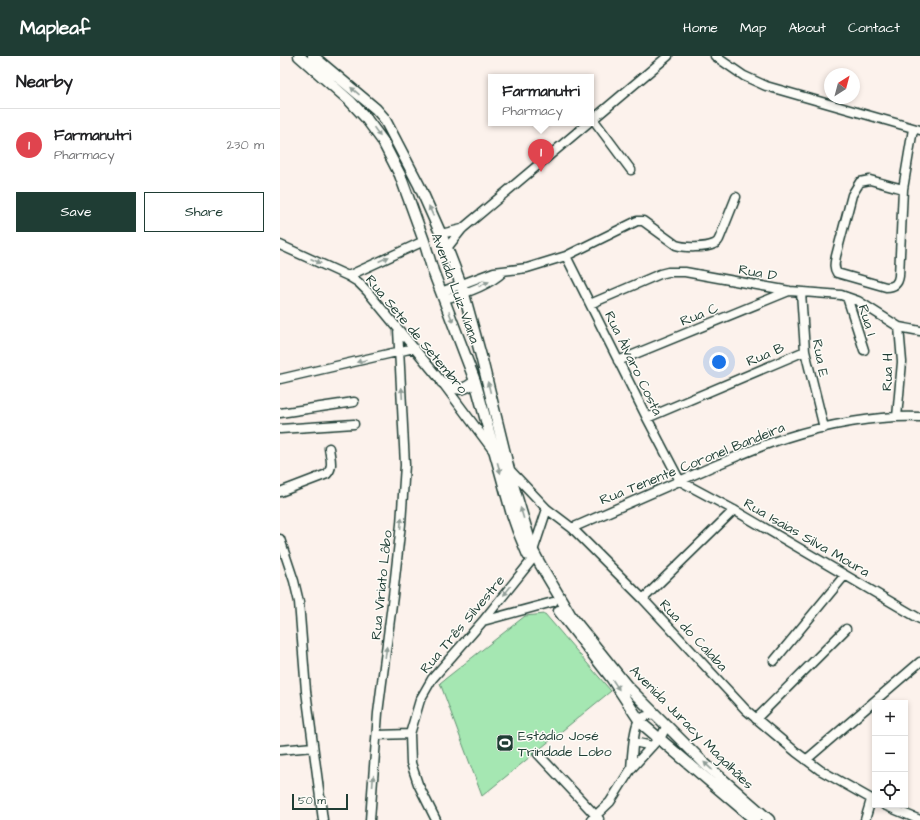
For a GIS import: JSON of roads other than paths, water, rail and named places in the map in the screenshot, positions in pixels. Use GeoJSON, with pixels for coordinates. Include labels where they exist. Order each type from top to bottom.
{"type":"FeatureCollection","features":[{"type":"Feature","properties":{"kind":"main road","name":"Avenida Luiz Viana"},"geometry":{"type":"LineString","coordinates":[[299,56],[366,117],[382,140],[400,175],[424,241],[430,265],[476,381],[494,452],[515,524],[532,556]]}},
{"type":"Feature","properties":{"kind":"main road","name":"Avenida Luiz Viana"},"geometry":{"type":"LineString","coordinates":[[313,56],[376,109],[384,118],[407,160],[441,234],[462,289],[481,356],[532,556]]}},
{"type":"Feature","properties":{"kind":"main road"},"geometry":{"type":"LineString","coordinates":[[366,117],[376,109]]}},
{"type":"Feature","properties":{"kind":"main road"},"geometry":{"type":"LineString","coordinates":[[442,382],[454,388],[463,389],[476,381]]}},
{"type":"Feature","properties":{"kind":"main road","name":"Avenida Juracy Magalhães"},"geometry":{"type":"LineString","coordinates":[[532,556],[553,602],[570,627],[612,680],[638,721],[656,742],[716,780]]}},
{"type":"Feature","properties":{"kind":"main road","name":"Avenida Juracy Magalhães"},"geometry":{"type":"LineString","coordinates":[[532,556],[571,616],[627,686],[667,725],[716,780],[735,797],[755,820]]}},
{"type":"Feature","properties":{"kind":"main road","name":"Avenida Juracy Magalhães"},"geometry":{"type":"LineString","coordinates":[[735,797],[769,820]]}},
{"type":"Feature","properties":{"kind":"street"},"geometry":{"type":"LineString","coordinates":[[594,118],[668,56]]}},
{"type":"Feature","properties":{"kind":"street"},"geometry":{"type":"LineString","coordinates":[[715,56],[744,76],[766,86],[916,129],[904,189],[899,276],[897,283],[891,287],[886,287],[837,273],[834,269],[835,260],[852,195],[858,184],[860,182],[870,180],[904,189]]}},
{"type":"Feature","properties":{"kind":"street"},"geometry":{"type":"LineString","coordinates":[[594,125],[631,170]]}},
{"type":"Feature","properties":{"kind":"street"},"geometry":{"type":"LineString","coordinates":[[447,248],[462,229],[585,126]]}},
{"type":"Feature","properties":{"kind":"street"},"geometry":{"type":"LineString","coordinates":[[442,296],[494,279],[503,272],[527,268],[566,256],[637,221],[643,221],[676,246],[708,246],[718,242],[736,197]]}},
{"type":"Feature","properties":{"kind":"street"},"geometry":{"type":"LineString","coordinates":[[441,234],[462,229]]}},
{"type":"Feature","properties":{"kind":"street"},"geometry":{"type":"LineString","coordinates":[[348,276],[424,241]]}},
{"type":"Feature","properties":{"kind":"street","name":"Rua Sete de Setembro"},"geometry":{"type":"LineString","coordinates":[[280,245],[358,282],[442,382],[494,452]]}},
{"type":"Feature","properties":{"kind":"street","name":"Rua Álvaro Costa"},"geometry":{"type":"LineString","coordinates":[[566,256],[647,418],[680,480]]}},
{"type":"Feature","properties":{"kind":"street","name":"Rua D"},"geometry":{"type":"LineString","coordinates":[[590,304],[660,274],[668,272],[685,272],[801,292],[831,293],[848,297],[858,301],[899,327],[920,331]]}},
{"type":"Feature","properties":{"kind":"street","name":"Rua C"},"geometry":{"type":"LineString","coordinates":[[618,361],[790,290]]}},
{"type":"Feature","properties":{"kind":"street","name":"Rua E"},"geometry":{"type":"LineString","coordinates":[[801,292],[805,351],[824,428]]}},
{"type":"Feature","properties":{"kind":"street","name":"Rua I"},"geometry":{"type":"LineString","coordinates":[[848,297],[864,350]]}},
{"type":"Feature","properties":{"kind":"street","name":"Rua H"},"geometry":{"type":"LineString","coordinates":[[897,417],[902,362],[899,327]]}},
{"type":"Feature","properties":{"kind":"street","name":"Rua Viriato Lôbo"},"geometry":{"type":"LineString","coordinates":[[370,820],[377,734],[401,524],[405,466],[398,329]]}},
{"type":"Feature","properties":{"kind":"street"},"geometry":{"type":"LineString","coordinates":[[280,379],[414,348]]}},
{"type":"Feature","properties":{"kind":"street","name":"Rua B"},"geometry":{"type":"LineString","coordinates":[[647,418],[805,351]]}},
{"type":"Feature","properties":{"kind":"street"},"geometry":{"type":"LineString","coordinates":[[280,413],[354,402]]}},
{"type":"Feature","properties":{"kind":"street","name":"Rua Tenente Coronel Bandeira"},"geometry":{"type":"LineString","coordinates":[[572,528],[680,480],[768,444],[797,434],[824,428],[897,417],[920,417]]}},
{"type":"Feature","properties":{"kind":"street"},"geometry":{"type":"LineString","coordinates":[[280,429],[354,424]]}},
{"type":"Feature","properties":{"kind":"street"},"geometry":{"type":"LineString","coordinates":[[280,492],[327,474],[331,470],[329,448]]}},
{"type":"Feature","properties":{"kind":"street","name":"Rua do Calaba"},"geometry":{"type":"LineString","coordinates":[[509,469],[547,509],[572,528],[756,719],[806,760],[832,778],[872,799]]}},
{"type":"Feature","properties":{"kind":"street","name":"Rua Isaias Silva Moura"},"geometry":{"type":"LineString","coordinates":[[680,480],[920,619]]}},
{"type":"Feature","properties":{"kind":"street","name":"Rua Três Silvestre"},"geometry":{"type":"LineString","coordinates":[[436,820],[413,772],[410,756],[410,734],[420,700],[428,685],[439,670],[484,621],[532,556],[547,509]]}},
{"type":"Feature","properties":{"kind":"street"},"geometry":{"type":"LineString","coordinates":[[643,600],[734,510]]}},
{"type":"Feature","properties":{"kind":"street"},"geometry":{"type":"LineString","coordinates":[[280,539],[282,553],[294,581],[300,608],[306,691],[323,820]]}},
{"type":"Feature","properties":{"kind":"street"},"geometry":{"type":"LineString","coordinates":[[774,661],[845,575]]}},
{"type":"Feature","properties":{"kind":"street"},"geometry":{"type":"LineString","coordinates":[[484,621],[553,602]]}},
{"type":"Feature","properties":{"kind":"street"},"geometry":{"type":"LineString","coordinates":[[756,719],[846,629]]}},
{"type":"Feature","properties":{"kind":"street"},"geometry":{"type":"LineString","coordinates":[[806,760],[920,662]]}},
{"type":"Feature","properties":{"kind":"street"},"geometry":{"type":"LineString","coordinates":[[631,769],[638,721],[643,717],[655,714]]}},
{"type":"Feature","properties":{"kind":"street"},"geometry":{"type":"LineString","coordinates":[[538,754],[596,819],[610,802],[631,769],[656,742],[667,725]]}},
{"type":"Feature","properties":{"kind":"street"},"geometry":{"type":"LineString","coordinates":[[377,734],[410,734]]}},
{"type":"Feature","properties":{"kind":"street"},"geometry":{"type":"LineString","coordinates":[[634,742],[642,745],[656,742]]}},
{"type":"Feature","properties":{"kind":"street"},"geometry":{"type":"LineString","coordinates":[[280,750],[313,747]]}},
{"type":"Feature","properties":{"kind":"street"},"geometry":{"type":"LineString","coordinates":[[865,820],[872,802]]}},
{"type":"Feature","properties":{"kind":"street"},"geometry":{"type":"LineString","coordinates":[[891,808],[920,820]]}},
{"type":"Feature","properties":{"kind":"place","name":"Farmanutri"},"geometry":{"type":"Point","coordinates":[541,172]}},
{"type":"Feature","properties":{"kind":"place","name":"Estádio José Trindade Lobo"},"geometry":{"type":"Point","coordinates":[505,743]}}]}
